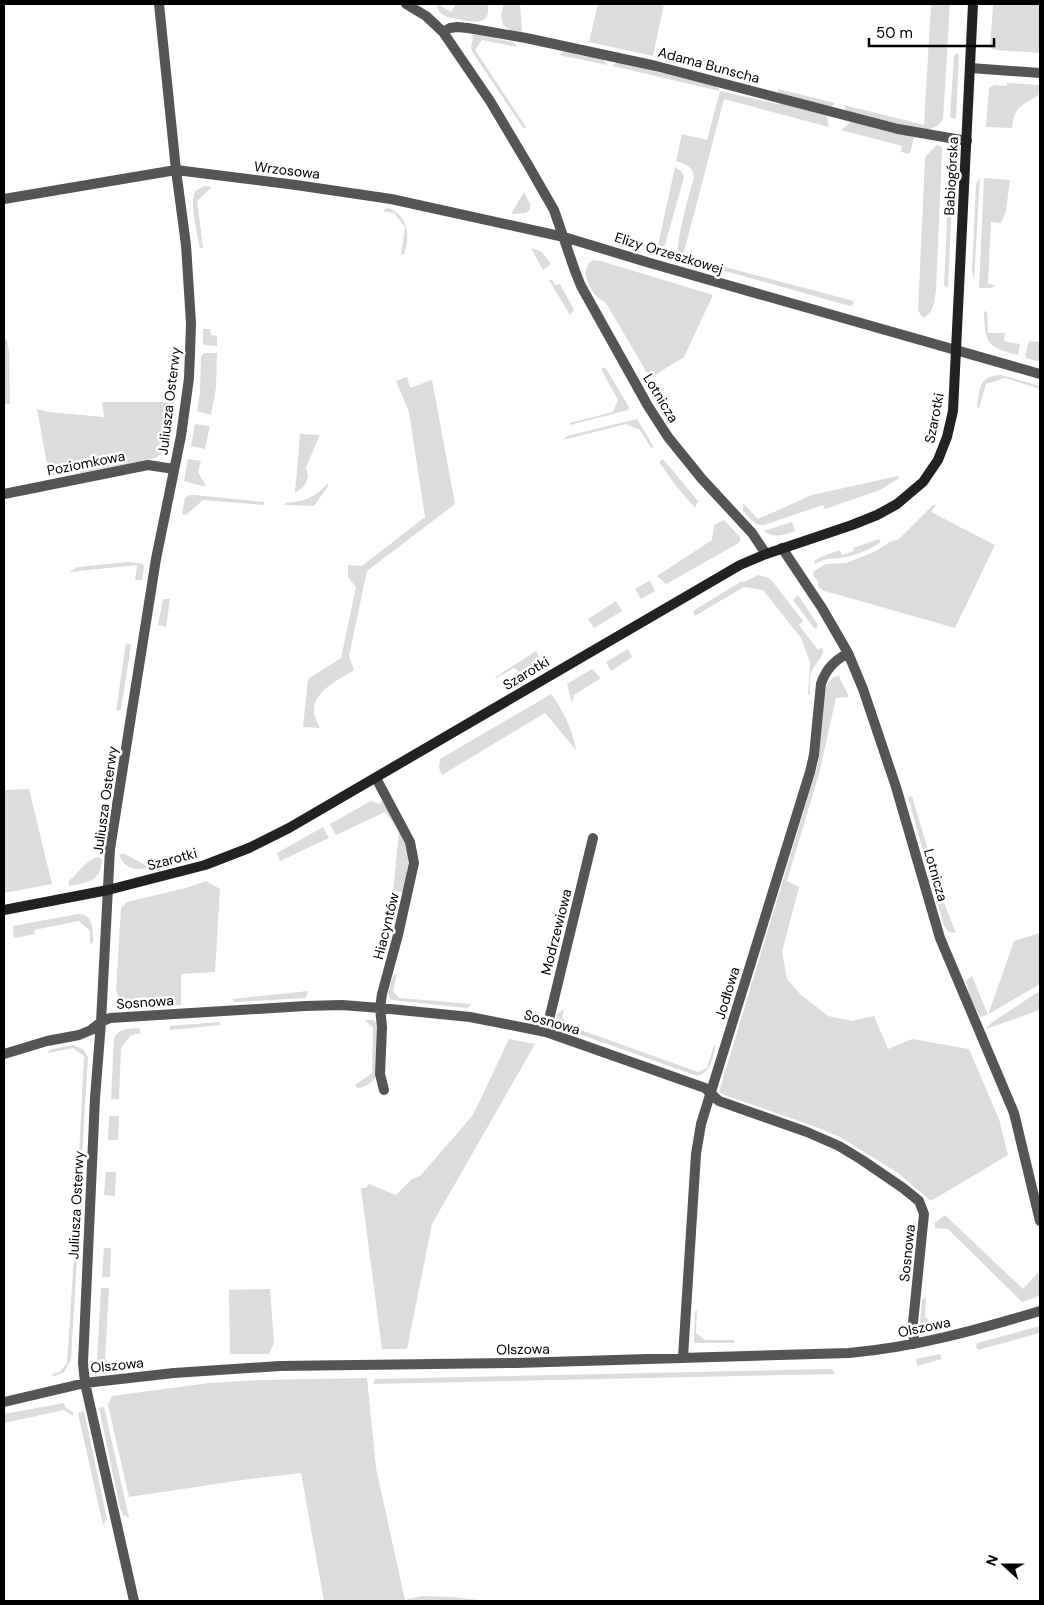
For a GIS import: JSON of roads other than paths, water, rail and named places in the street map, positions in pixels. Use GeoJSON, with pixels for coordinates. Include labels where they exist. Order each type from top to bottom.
{"type":"FeatureCollection","features":[{"type":"Feature","properties":{"kind":"street","name":"Juliusza Osterwy"},"geometry":{"type":"LineString","coordinates":[[134,1601],[85,1383],[83,1363],[110,849],[156,559],[185,406],[190,346],[186,245],[176,170],[159,4]]}},
{"type":"Feature","properties":{"kind":"street"},"geometry":{"type":"LineString","coordinates":[[406,4],[426,16],[443,32],[490,101],[554,210],[564,237]]}},
{"type":"Feature","properties":{"kind":"street","name":"Babiogórska"},"geometry":{"type":"LineString","coordinates":[[956,350],[973,4]]}},
{"type":"Feature","properties":{"kind":"street","name":"Adama Bunscha"},"geometry":{"type":"LineString","coordinates":[[443,32],[457,27],[526,38],[656,66],[898,129],[966,141]]}},
{"type":"Feature","properties":{"kind":"street"},"geometry":{"type":"LineString","coordinates":[[970,68],[1040,73]]}},
{"type":"Feature","properties":{"kind":"street","name":"Wrzosowa"},"geometry":{"type":"LineString","coordinates":[[4,199],[176,170],[358,193],[564,237]]}},
{"type":"Feature","properties":{"kind":"street","name":"Elizy Orzeszkowej"},"geometry":{"type":"LineString","coordinates":[[564,237],[1040,374]]}},
{"type":"Feature","properties":{"kind":"street","name":"Lotnicza"},"geometry":{"type":"LineString","coordinates":[[564,237],[574,271],[648,406],[684,458],[752,533],[766,554]]}},
{"type":"Feature","properties":{"kind":"street","name":"Szarotki"},"geometry":{"type":"LineString","coordinates":[[4,910],[108,890],[205,864],[249,848],[289,828],[376,778],[740,565],[782,548],[877,515],[897,504],[923,482],[938,460],[947,437],[953,411],[956,350]]}},
{"type":"Feature","properties":{"kind":"street","name":"Poziomkowa"},"geometry":{"type":"LineString","coordinates":[[4,494],[148,464],[174,469]]}},
{"type":"Feature","properties":{"kind":"street","name":"Lotnicza"},"geometry":{"type":"LineString","coordinates":[[782,548],[822,608],[848,653],[863,689],[896,788],[940,938],[1014,1113],[1040,1221]]}},
{"type":"Feature","properties":{"kind":"street","name":"Jodłowa"},"geometry":{"type":"LineString","coordinates":[[683,1358],[696,1154],[701,1124],[810,772],[814,755],[821,684],[832,664],[848,653]]}},
{"type":"Feature","properties":{"kind":"street","name":"Hiacyntów"},"geometry":{"type":"LineString","coordinates":[[376,778],[410,842],[414,863],[380,1008],[382,1027],[380,1074],[384,1090]]}},
{"type":"Feature","properties":{"kind":"street","name":"Modrzewiowa"},"geometry":{"type":"LineString","coordinates":[[546,1032],[593,838]]}},
{"type":"Feature","properties":{"kind":"street","name":"Sosnowa"},"geometry":{"type":"LineString","coordinates":[[4,1054],[91,1030],[110,1018],[305,1006],[342,1005],[470,1017],[546,1032],[704,1088],[719,1101],[807,1132],[839,1146],[883,1173],[919,1201],[924,1214],[913,1323],[914,1344]]}},
{"type":"Feature","properties":{"kind":"street","name":"Olszowa"},"geometry":{"type":"LineString","coordinates":[[4,1402],[85,1383],[174,1373],[280,1366],[516,1363],[849,1353],[882,1350],[947,1337],[1040,1311]]}}]}
